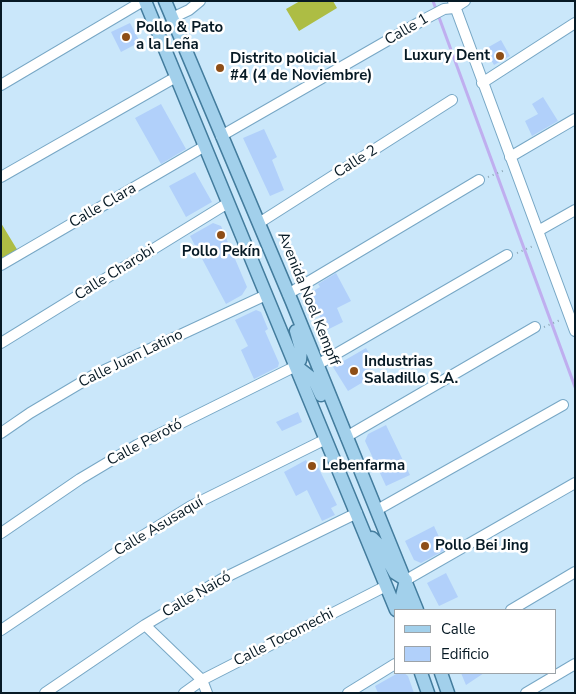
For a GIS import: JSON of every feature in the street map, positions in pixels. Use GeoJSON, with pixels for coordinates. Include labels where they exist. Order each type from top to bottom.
{"type":"FeatureCollection","features":[{"type":"Feature","properties":{"kind":"main road"},"geometry":{"type":"LineString","coordinates":[[144,1],[396,609]]}},
{"type":"Feature","properties":{"kind":"main road","name":"Avenida Noel Kempff"},"geometry":{"type":"LineString","coordinates":[[166,1],[417,609]]}},
{"type":"Feature","properties":{"kind":"main road"},"geometry":{"type":"LineString","coordinates":[[178,82],[203,121],[214,133],[221,136],[219,151],[227,200]]}},
{"type":"Feature","properties":{"kind":"main road"},"geometry":{"type":"LineString","coordinates":[[290,298],[301,349],[300,360],[296,366]]}},
{"type":"Feature","properties":{"kind":"main road"},"geometry":{"type":"LineString","coordinates":[[296,366],[314,380],[332,418],[344,431]]}},
{"type":"Feature","properties":{"kind":"main road"},"geometry":{"type":"LineString","coordinates":[[364,529],[379,545],[395,573],[406,580],[402,596],[406,609]]}},
{"type":"Feature","properties":{"kind":"main road"},"geometry":{"type":"LineString","coordinates":[[421,674],[428,693]]}},
{"type":"Feature","properties":{"kind":"main road"},"geometry":{"type":"LineString","coordinates":[[442,676],[444,693]]}},
{"type":"Feature","properties":{"kind":"main road"},"geometry":{"type":"LineString","coordinates":[[442,676],[448,693]]}},
{"type":"Feature","properties":{"kind":"street"},"geometry":{"type":"LineString","coordinates":[[1,85],[144,1]]}},
{"type":"Feature","properties":{"kind":"street"},"geometry":{"type":"LineString","coordinates":[[172,18],[189,10],[200,1]]}},
{"type":"Feature","properties":{"kind":"street","name":"Calle 1"},"geometry":{"type":"LineString","coordinates":[[221,136],[426,19],[450,6],[465,1]]}},
{"type":"Feature","properties":{"kind":"street"},"geometry":{"type":"LineString","coordinates":[[450,6],[482,83],[538,231],[571,308],[575,331]]}},
{"type":"Feature","properties":{"kind":"street"},"geometry":{"type":"LineString","coordinates":[[482,83],[575,23]]}},
{"type":"Feature","properties":{"kind":"street"},"geometry":{"type":"LineString","coordinates":[[1,177],[178,82]]}},
{"type":"Feature","properties":{"kind":"street","name":"Calle 2"},"geometry":{"type":"LineString","coordinates":[[259,223],[452,100]]}},
{"type":"Feature","properties":{"kind":"street"},"geometry":{"type":"LineString","coordinates":[[510,157],[575,119]]}},
{"type":"Feature","properties":{"kind":"street","name":"Calle Clara"},"geometry":{"type":"LineString","coordinates":[[1,265],[205,146]]}},
{"type":"Feature","properties":{"kind":"street"},"geometry":{"type":"LineString","coordinates":[[290,298],[483,178]]}},
{"type":"Feature","properties":{"kind":"street","name":"Calle Charobi"},"geometry":{"type":"LineString","coordinates":[[1,343],[227,200]]}},
{"type":"Feature","properties":{"kind":"street"},"geometry":{"type":"LineString","coordinates":[[538,231],[575,210]]}},
{"type":"Feature","properties":{"kind":"street"},"geometry":{"type":"LineString","coordinates":[[317,365],[507,255]]}},
{"type":"Feature","properties":{"kind":"street","name":"Calle Juan Latino"},"geometry":{"type":"LineString","coordinates":[[1,433],[30,413],[94,375],[266,295]]}},
{"type":"Feature","properties":{"kind":"street"},"geometry":{"type":"LineString","coordinates":[[344,431],[539,328]]}},
{"type":"Feature","properties":{"kind":"street","name":"Calle Perotó"},"geometry":{"type":"LineString","coordinates":[[1,533],[80,479],[137,446],[296,366]]}},
{"type":"Feature","properties":{"kind":"street"},"geometry":{"type":"LineString","coordinates":[[377,510],[563,405]]}},
{"type":"Feature","properties":{"kind":"street","name":"Calle Asusaquí"},"geometry":{"type":"LineString","coordinates":[[1,630],[126,546],[191,506],[326,439]]}},
{"type":"Feature","properties":{"kind":"street"},"geometry":{"type":"LineString","coordinates":[[406,580],[575,483]]}},
{"type":"Feature","properties":{"kind":"street","name":"Calle Naicó"},"geometry":{"type":"LineString","coordinates":[[45,693],[145,625],[222,579],[357,513]]}},
{"type":"Feature","properties":{"kind":"street"},"geometry":{"type":"LineString","coordinates":[[513,609],[575,572]]}},
{"type":"Feature","properties":{"kind":"street","name":"Calle Tocomechi"},"geometry":{"type":"LineString","coordinates":[[184,693],[202,680],[386,586]]}},
{"type":"Feature","properties":{"kind":"street"},"geometry":{"type":"LineString","coordinates":[[145,625],[202,680],[207,693]]}},
{"type":"Feature","properties":{"kind":"street"},"geometry":{"type":"LineString","coordinates":[[526,693],[575,664]]}},
{"type":"Feature","properties":{"kind":"street"},"geometry":{"type":"LineString","coordinates":[[348,693],[394,665]]}},
{"type":"Feature","properties":{"kind":"path"},"geometry":{"type":"LineString","coordinates":[[483,178],[507,169]]}},
{"type":"Feature","properties":{"kind":"path"},"geometry":{"type":"LineString","coordinates":[[518,253],[532,246]]}},
{"type":"Feature","properties":{"kind":"path"},"geometry":{"type":"LineString","coordinates":[[539,328],[560,320]]}},
{"type":"Feature","properties":{"kind":"green space"},"geometry":{"type":"Polygon","coordinates":[[[300,1],[333,1],[337,8],[299,31],[286,9],[300,1]]]}},
{"type":"Feature","properties":{"kind":"green space"},"geometry":{"type":"Polygon","coordinates":[[[1,223],[18,251],[1,260],[1,223]]]}},
{"type":"Feature","properties":{"kind":"building","name":"Pollo & Pato a la Leña"},"geometry":{"type":"Polygon","coordinates":[[[130,23],[140,42],[121,52],[111,32],[130,23]]]}},
{"type":"Feature","properties":{"kind":"building"},"geometry":{"type":"Polygon","coordinates":[[[501,40],[510,56],[494,65],[485,49],[501,40]]]}},
{"type":"Feature","properties":{"kind":"building"},"geometry":{"type":"Polygon","coordinates":[[[543,97],[558,121],[532,136],[525,121],[538,114],[532,104],[543,97]]]}},
{"type":"Feature","properties":{"kind":"building"},"geometry":{"type":"Polygon","coordinates":[[[161,104],[186,149],[161,164],[135,118],[161,104]]]}},
{"type":"Feature","properties":{"kind":"building"},"geometry":{"type":"Polygon","coordinates":[[[264,129],[277,157],[272,160],[284,190],[270,196],[243,138],[264,129]]]}},
{"type":"Feature","properties":{"kind":"building"},"geometry":{"type":"Polygon","coordinates":[[[195,172],[212,202],[186,217],[169,186],[195,172]]]}},
{"type":"Feature","properties":{"kind":"building"},"geometry":{"type":"Polygon","coordinates":[[[213,223],[221,226],[247,287],[242,295],[226,304],[190,236],[213,223]]]}},
{"type":"Feature","properties":{"kind":"building"},"geometry":{"type":"Polygon","coordinates":[[[300,263],[305,272],[297,276],[292,267],[300,263]]]}},
{"type":"Feature","properties":{"kind":"building"},"geometry":{"type":"Polygon","coordinates":[[[336,273],[351,301],[337,308],[343,322],[327,330],[308,294],[320,287],[318,284],[336,273]]]}},
{"type":"Feature","properties":{"kind":"building"},"geometry":{"type":"Polygon","coordinates":[[[256,310],[261,312],[268,329],[265,331],[279,363],[278,367],[254,379],[241,350],[248,346],[235,320],[256,310]]]}},
{"type":"Feature","properties":{"kind":"building","name":"Industrias Saladillo S.A."},"geometry":{"type":"Polygon","coordinates":[[[366,348],[373,360],[367,363],[375,375],[348,391],[333,367],[366,348]]]}},
{"type":"Feature","properties":{"kind":"building"},"geometry":{"type":"Polygon","coordinates":[[[298,412],[302,422],[282,431],[276,422],[298,412]]]}},
{"type":"Feature","properties":{"kind":"building"},"geometry":{"type":"Polygon","coordinates":[[[386,425],[410,475],[386,486],[365,441],[368,434],[386,425]]]}},
{"type":"Feature","properties":{"kind":"building"},"geometry":{"type":"Polygon","coordinates":[[[306,460],[308,464],[313,461],[316,463],[337,505],[331,508],[335,515],[322,521],[307,490],[296,496],[284,472],[306,460]]]}},
{"type":"Feature","properties":{"kind":"building","name":"Pollo Bei Jing"},"geometry":{"type":"Polygon","coordinates":[[[434,526],[445,550],[421,563],[414,560],[405,541],[434,526]]]}},
{"type":"Feature","properties":{"kind":"building"},"geometry":{"type":"Polygon","coordinates":[[[446,573],[458,597],[439,606],[427,583],[446,573]]]}},
{"type":"Feature","properties":{"kind":"building"},"geometry":{"type":"Polygon","coordinates":[[[396,674],[405,674],[408,676],[414,693],[378,693],[375,686],[396,674]]]}},
{"type":"Feature","properties":{"kind":"building"},"geometry":{"type":"Polygon","coordinates":[[[461,674],[482,674],[466,685],[461,674]]]}},
{"type":"Feature","properties":{"kind":"waterway"},"geometry":{"type":"LineString","coordinates":[[433,1],[575,387]]}},
{"type":"Feature","properties":{"kind":"place","name":"Pollo & Pato a la Leña"},"geometry":{"type":"Point","coordinates":[126,37]}},
{"type":"Feature","properties":{"kind":"place","name":"Luxury Dent"},"geometry":{"type":"Point","coordinates":[500,56]}},
{"type":"Feature","properties":{"kind":"place","name":"Distrito policial #4 (4 de Noviembre)"},"geometry":{"type":"Point","coordinates":[220,68]}},
{"type":"Feature","properties":{"kind":"place","name":"Pollo Pekín"},"geometry":{"type":"Point","coordinates":[221,235]}},
{"type":"Feature","properties":{"kind":"place","name":"Industrias Saladillo S.A."},"geometry":{"type":"Point","coordinates":[354,371]}},
{"type":"Feature","properties":{"kind":"place","name":"Lebenfarma"},"geometry":{"type":"Point","coordinates":[312,466]}},
{"type":"Feature","properties":{"kind":"place","name":"Pollo Bei Jing"},"geometry":{"type":"Point","coordinates":[425,546]}}]}
